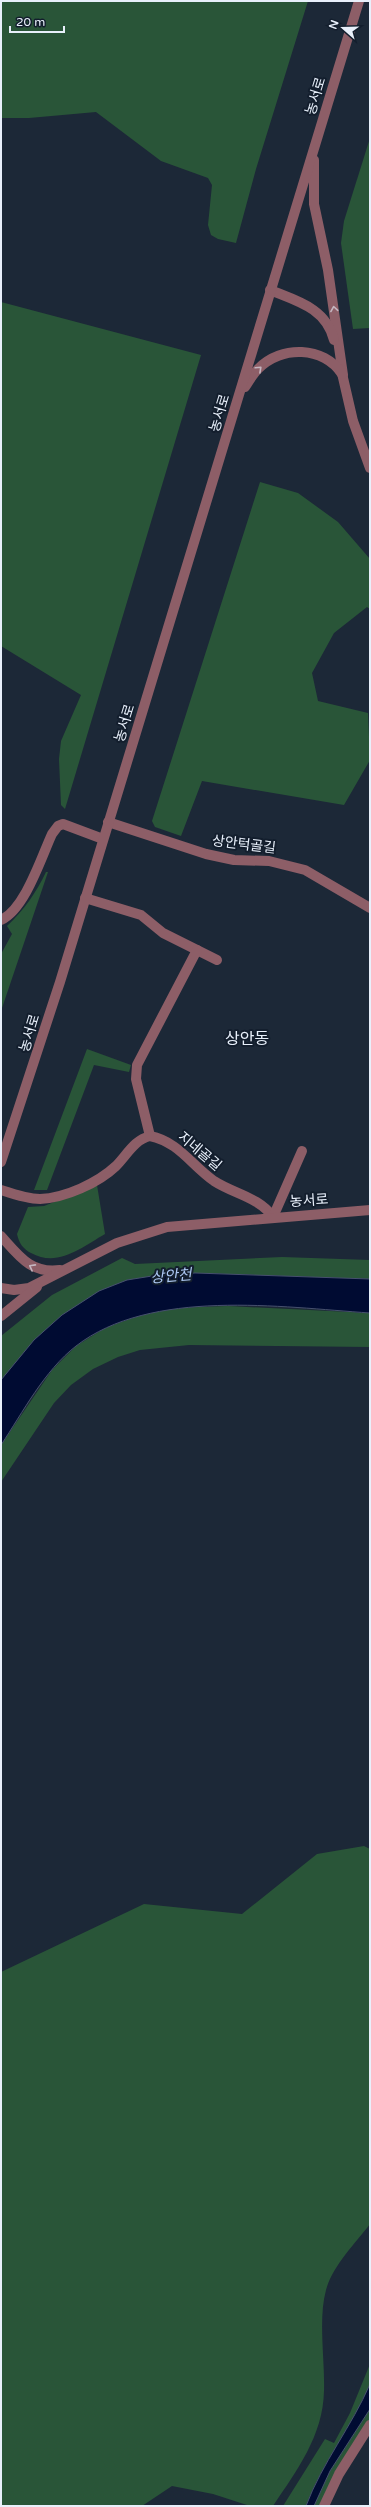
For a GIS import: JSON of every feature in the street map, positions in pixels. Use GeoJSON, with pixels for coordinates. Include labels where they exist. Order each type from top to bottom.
{"type":"FeatureCollection","features":[{"type":"Feature","properties":{"kind":"street","name":"농서로"},"geometry":{"type":"LineString","coordinates":[[1,1162],[24,1097],[86,898],[359,1]]}},
{"type":"Feature","properties":{"kind":"street"},"geometry":{"type":"LineString","coordinates":[[319,130],[314,156],[314,204],[328,270],[343,375],[352,421],[370,468]]}},
{"type":"Feature","properties":{"kind":"street"},"geometry":{"type":"LineString","coordinates":[[270,290],[308,306],[322,316],[328,324],[333,336],[343,375]]}},
{"type":"Feature","properties":{"kind":"street"},"geometry":{"type":"LineString","coordinates":[[237,401],[258,368],[268,361],[293,353],[313,352],[336,365],[343,375]]}},
{"type":"Feature","properties":{"kind":"street","name":"상안턱골길"},"geometry":{"type":"LineString","coordinates":[[108,822],[169,844],[206,854],[234,860],[269,861],[306,870],[370,908]]}},
{"type":"Feature","properties":{"kind":"street"},"geometry":{"type":"LineString","coordinates":[[1,920],[14,911],[23,896],[52,834],[58,826],[63,824],[103,839]]}},
{"type":"Feature","properties":{"kind":"street"},"geometry":{"type":"LineString","coordinates":[[86,898],[141,915],[163,933],[217,960]]}},
{"type":"Feature","properties":{"kind":"street"},"geometry":{"type":"LineString","coordinates":[[1,1190],[40,1199],[73,1190],[92,1182],[115,1167],[137,1142],[150,1136],[136,1079],[137,1065],[197,950]]}},
{"type":"Feature","properties":{"kind":"street","name":"지네골길"},"geometry":{"type":"LineString","coordinates":[[150,1136],[175,1145],[213,1180],[262,1205],[273,1217]]}},
{"type":"Feature","properties":{"kind":"street"},"geometry":{"type":"LineString","coordinates":[[273,1217],[302,1151]]}},
{"type":"Feature","properties":{"kind":"street","name":"농서로"},"geometry":{"type":"LineString","coordinates":[[1,1288],[14,1290],[29,1288],[117,1243],[167,1227],[370,1210]]}},
{"type":"Feature","properties":{"kind":"street"},"geometry":{"type":"LineString","coordinates":[[1,1236],[21,1259],[34,1269],[52,1272],[70,1267]]}},
{"type":"Feature","properties":{"kind":"street"},"geometry":{"type":"LineString","coordinates":[[1,1316],[48,1279]]}},
{"type":"Feature","properties":{"kind":"street"},"geometry":{"type":"LineString","coordinates":[[324,2506],[338,2474],[370,2425]]}},
{"type":"Feature","properties":{"kind":"green space"},"geometry":{"type":"Polygon","coordinates":[[[1,1],[308,1],[256,169],[236,243],[218,239],[211,235],[208,225],[212,185],[208,178],[161,161],[96,112],[29,118],[1,118],[1,1]]]}},
{"type":"Feature","properties":{"kind":"green space"},"geometry":{"type":"Polygon","coordinates":[[[370,138],[370,328],[353,329],[341,243],[344,221],[370,138]]]}},
{"type":"Feature","properties":{"kind":"green space"},"geometry":{"type":"Polygon","coordinates":[[[1,302],[201,355],[65,809],[61,805],[59,759],[61,741],[81,695],[1,646],[1,302]]]}},
{"type":"Feature","properties":{"kind":"green space"},"geometry":{"type":"Polygon","coordinates":[[[260,482],[298,493],[338,522],[370,559],[370,609],[367,607],[334,633],[312,673],[318,701],[368,713],[370,760],[344,805],[202,781],[181,836],[155,827],[152,821],[260,482]]]}},
{"type":"Feature","properties":{"kind":"green space"},"geometry":{"type":"Polygon","coordinates":[[[46,872],[48,872],[1,1011],[1,954],[12,934],[7,926],[29,901],[46,872]]]}},
{"type":"Feature","properties":{"kind":"green space"},"geometry":{"type":"Polygon","coordinates":[[[87,1049],[131,1065],[129,1072],[94,1065],[47,1190],[34,1190],[87,1049]]]}},
{"type":"Feature","properties":{"kind":"green space"},"geometry":{"type":"Polygon","coordinates":[[[97,1185],[105,1234],[79,1250],[60,1257],[41,1257],[24,1248],[20,1243],[17,1234],[28,1207],[44,1206],[97,1185]]]}},
{"type":"Feature","properties":{"kind":"green space"},"geometry":{"type":"Polygon","coordinates":[[[282,1257],[370,1260],[370,1279],[195,1273],[1,1380],[1,1336],[52,1295],[122,1258],[135,1264],[282,1257]]]}},
{"type":"Feature","properties":{"kind":"green space"},"geometry":{"type":"Polygon","coordinates":[[[228,1306],[370,1313],[370,1347],[189,1345],[140,1350],[118,1357],[93,1369],[71,1385],[54,1403],[1,1482],[1,1445],[52,1370],[76,1346],[105,1328],[140,1315],[172,1308],[228,1306]]]}},
{"type":"Feature","properties":{"kind":"green space"},"geometry":{"type":"Polygon","coordinates":[[[364,1846],[370,1849],[370,2224],[339,2263],[329,2281],[326,2290],[322,2314],[324,2379],[323,2407],[314,2438],[307,2452],[273,2506],[250,2506],[213,2494],[172,2486],[142,2506],[1,2506],[1,1972],[144,1904],[242,1914],[317,1854],[364,1846]]]}},
{"type":"Feature","properties":{"kind":"green space"},"geometry":{"type":"Polygon","coordinates":[[[370,2364],[370,2384],[360,2407],[319,2478],[306,2506],[283,2506],[325,2439],[334,2443],[350,2413],[370,2364]]]}},
{"type":"Feature","properties":{"kind":"green space"},"geometry":{"type":"Polygon","coordinates":[[[370,2409],[370,2419],[321,2506],[314,2506],[330,2471],[370,2409]]]}},
{"type":"Feature","properties":{"kind":"water","name":"상안천"},"geometry":{"type":"Polygon","coordinates":[[[195,1273],[370,1279],[370,1313],[297,1307],[218,1306],[179,1308],[141,1316],[107,1328],[76,1346],[54,1367],[35,1392],[1,1445],[1,1380],[34,1340],[62,1315],[99,1291],[127,1280],[152,1276],[195,1273]]]}},
{"type":"Feature","properties":{"kind":"water"},"geometry":{"type":"Polygon","coordinates":[[[370,2384],[370,2409],[330,2471],[314,2506],[306,2506],[320,2475],[355,2415],[370,2384]]]}},
{"type":"Feature","properties":{"kind":"district","name":"상안동"},"geometry":{"type":"Point","coordinates":[247,1038]}}]}
